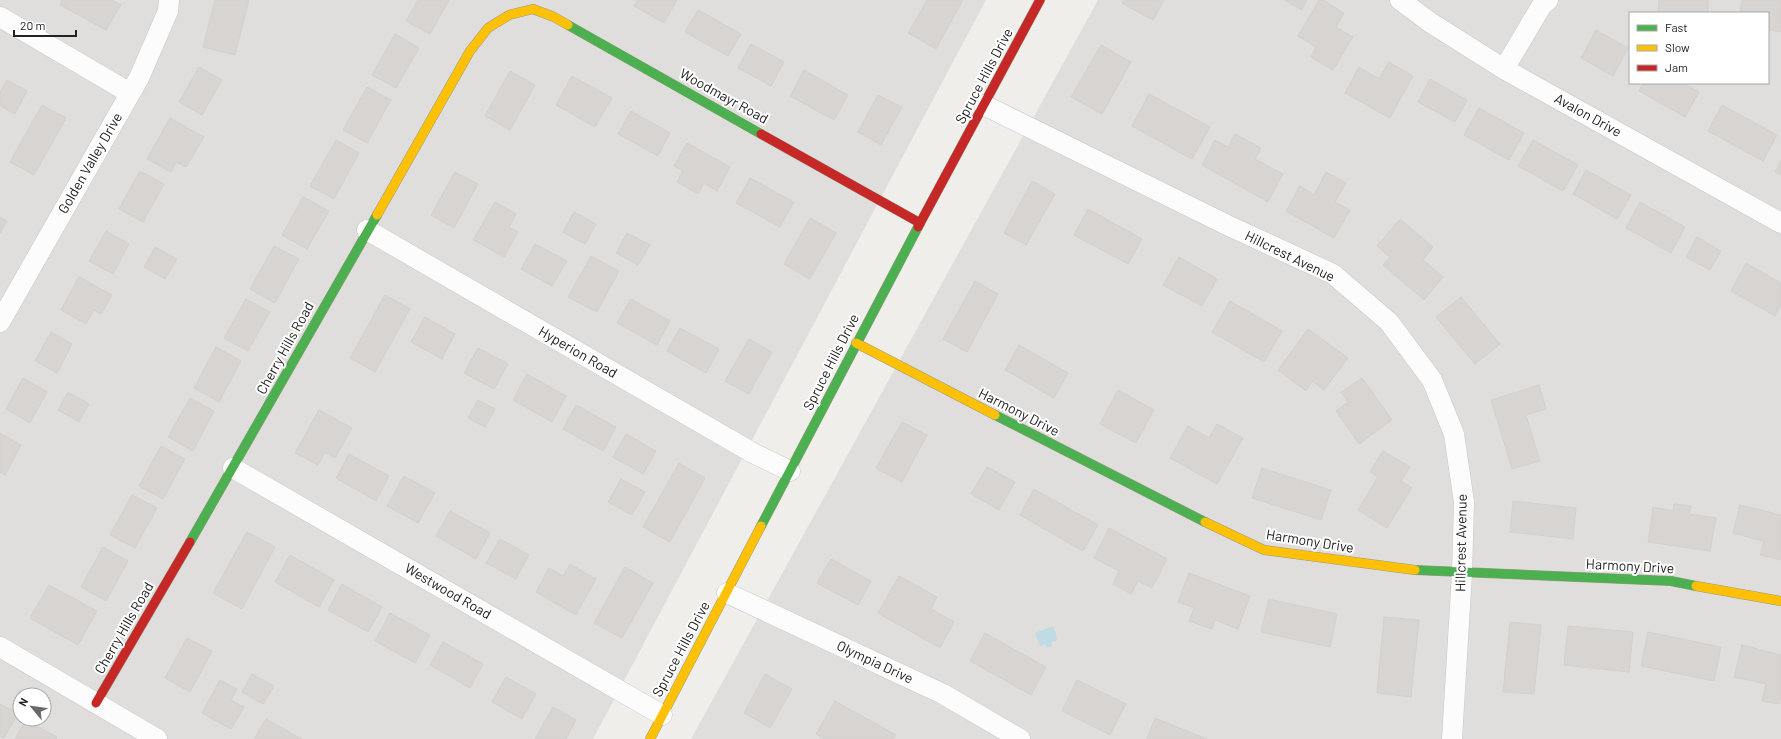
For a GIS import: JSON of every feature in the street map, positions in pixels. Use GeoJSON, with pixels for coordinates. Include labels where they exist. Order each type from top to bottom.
{"type":"FeatureCollection","features":[{"type":"Feature","properties":{"kind":"street","name":"Golden Valley Drive"},"geometry":{"type":"LineString","coordinates":[[0,322],[139,78],[168,11],[169,0]]}},
{"type":"Feature","properties":{"kind":"street","name":"Spruce Hills Drive"},"geometry":{"type":"LineString","coordinates":[[650,739],[856,343],[1040,0]]}},
{"type":"Feature","properties":{"kind":"street","name":"Avalon Drive"},"geometry":{"type":"LineString","coordinates":[[1400,0],[1431,23],[1504,68],[1781,223]]}},
{"type":"Feature","properties":{"kind":"street"},"geometry":{"type":"LineString","coordinates":[[1504,68],[1542,5],[1548,0]]}},
{"type":"Feature","properties":{"kind":"street","name":"Woodmayr Road"},"geometry":{"type":"LineString","coordinates":[[509,15],[533,9],[554,17],[920,223]]}},
{"type":"Feature","properties":{"kind":"street","name":"Cherry Hills Road"},"geometry":{"type":"LineString","coordinates":[[96,703],[233,468],[470,51],[488,28],[509,15]]}},
{"type":"Feature","properties":{"kind":"street"},"geometry":{"type":"LineString","coordinates":[[0,17],[130,93]]}},
{"type":"Feature","properties":{"kind":"street","name":"Hillcrest Avenue"},"geometry":{"type":"LineString","coordinates":[[984,105],[1227,225],[1333,274],[1389,322],[1432,380],[1454,434],[1464,502],[1462,573],[1452,739]]}},
{"type":"Feature","properties":{"kind":"street","name":"Hyperion Road"},"geometry":{"type":"LineString","coordinates":[[367,230],[746,449],[790,471]]}},
{"type":"Feature","properties":{"kind":"street","name":"Harmony Drive"},"geometry":{"type":"LineString","coordinates":[[856,343],[1190,515],[1264,550],[1421,571],[1670,581],[1781,601]]}},
{"type":"Feature","properties":{"kind":"street","name":"Westwood Road"},"geometry":{"type":"LineString","coordinates":[[233,468],[662,715]]}},
{"type":"Feature","properties":{"kind":"street","name":"Olympia Drive"},"geometry":{"type":"LineString","coordinates":[[727,593],[943,694],[1020,739]]}},
{"type":"Feature","properties":{"kind":"street"},"geometry":{"type":"LineString","coordinates":[[0,647],[157,739]]}},
{"type":"Feature","properties":{"kind":"shaded area"},"geometry":{"type":"Polygon","coordinates":[[[0,0],[986,0],[593,739],[0,739],[0,0]]]}},
{"type":"Feature","properties":{"kind":"shaded area"},"geometry":{"type":"Polygon","coordinates":[[[1098,0],[1781,0],[1781,739],[691,739],[1098,0]]]}},
{"type":"Feature","properties":{"kind":"water"},"geometry":{"type":"Polygon","coordinates":[[[1053,626],[1058,640],[1051,642],[1052,646],[1047,648],[1045,644],[1040,646],[1035,633],[1053,626]]]}},
{"type":"Feature","properties":{"kind":"building"},"geometry":{"type":"Polygon","coordinates":[[[62,0],[112,0],[121,5],[106,30],[60,5],[62,0]]]}},
{"type":"Feature","properties":{"kind":"building"},"geometry":{"type":"Polygon","coordinates":[[[215,0],[249,0],[235,55],[203,47],[215,0]]]}},
{"type":"Feature","properties":{"kind":"building"},"geometry":{"type":"Polygon","coordinates":[[[418,0],[449,0],[430,34],[406,21],[418,0]]]}},
{"type":"Feature","properties":{"kind":"building"},"geometry":{"type":"Polygon","coordinates":[[[637,0],[677,0],[664,23],[634,6],[637,0]]]}},
{"type":"Feature","properties":{"kind":"building"},"geometry":{"type":"Polygon","coordinates":[[[927,0],[963,0],[936,49],[908,33],[927,0]]]}},
{"type":"Feature","properties":{"kind":"building"},"geometry":{"type":"Polygon","coordinates":[[[1124,0],[1164,0],[1153,20],[1122,3],[1124,0]]]}},
{"type":"Feature","properties":{"kind":"building"},"geometry":{"type":"Polygon","coordinates":[[[1284,0],[1307,0],[1302,10],[1284,0]]]}},
{"type":"Feature","properties":{"kind":"building"},"geometry":{"type":"Polygon","coordinates":[[[1319,0],[1323,0],[1344,13],[1336,27],[1353,37],[1333,70],[1311,57],[1316,47],[1298,36],[1319,0]]]}},
{"type":"Feature","properties":{"kind":"building"},"geometry":{"type":"Polygon","coordinates":[[[1659,0],[1708,0],[1708,12],[1658,12],[1659,0]]]}},
{"type":"Feature","properties":{"kind":"building"},"geometry":{"type":"Polygon","coordinates":[[[1742,0],[1781,0],[1781,32],[1769,30],[1769,12],[1740,12],[1742,0]]]}},
{"type":"Feature","properties":{"kind":"building"},"geometry":{"type":"Polygon","coordinates":[[[698,10],[741,34],[728,56],[685,32],[698,10]]]}},
{"type":"Feature","properties":{"kind":"building"},"geometry":{"type":"Polygon","coordinates":[[[1596,30],[1628,48],[1613,76],[1581,58],[1596,30]]]}},
{"type":"Feature","properties":{"kind":"building"},"geometry":{"type":"Polygon","coordinates":[[[395,34],[419,48],[396,88],[372,75],[395,34]]]}},
{"type":"Feature","properties":{"kind":"building"},"geometry":{"type":"Polygon","coordinates":[[[751,44],[784,62],[771,86],[738,68],[751,44]]]}},
{"type":"Feature","properties":{"kind":"building"},"geometry":{"type":"Polygon","coordinates":[[[1101,45],[1131,62],[1102,114],[1071,97],[1101,45]]]}},
{"type":"Feature","properties":{"kind":"building"},"geometry":{"type":"Polygon","coordinates":[[[1389,62],[1413,76],[1390,118],[1345,93],[1359,67],[1379,79],[1389,62]]]}},
{"type":"Feature","properties":{"kind":"building"},"geometry":{"type":"Polygon","coordinates":[[[199,67],[222,80],[202,115],[179,102],[199,67]]]}},
{"type":"Feature","properties":{"kind":"building"},"geometry":{"type":"Polygon","coordinates":[[[804,70],[848,95],[834,120],[790,96],[804,70]]]}},
{"type":"Feature","properties":{"kind":"building"},"geometry":{"type":"Polygon","coordinates":[[[510,71],[535,85],[510,130],[485,116],[510,71]]]}},
{"type":"Feature","properties":{"kind":"building"},"geometry":{"type":"Polygon","coordinates":[[[572,76],[612,98],[595,127],[556,105],[572,76]]]}},
{"type":"Feature","properties":{"kind":"building"},"geometry":{"type":"Polygon","coordinates":[[[1430,79],[1467,100],[1455,122],[1418,102],[1430,79]]]}},
{"type":"Feature","properties":{"kind":"building"},"geometry":{"type":"Polygon","coordinates":[[[7,80],[27,91],[15,114],[0,106],[0,92],[7,80]]]}},
{"type":"Feature","properties":{"kind":"building"},"geometry":{"type":"Polygon","coordinates":[[[1642,84],[1685,84],[1699,92],[1685,117],[1639,91],[1642,84]]]}},
{"type":"Feature","properties":{"kind":"building"},"geometry":{"type":"Polygon","coordinates":[[[367,87],[391,100],[367,143],[343,130],[367,87]]]}},
{"type":"Feature","properties":{"kind":"building"},"geometry":{"type":"Polygon","coordinates":[[[1149,94],[1210,127],[1192,159],[1132,126],[1149,94]]]}},
{"type":"Feature","properties":{"kind":"building"},"geometry":{"type":"Polygon","coordinates":[[[878,95],[902,107],[881,145],[858,132],[878,95]]]}},
{"type":"Feature","properties":{"kind":"building"},"geometry":{"type":"Polygon","coordinates":[[[42,105],[66,118],[34,175],[10,162],[42,105]]]}},
{"type":"Feature","properties":{"kind":"building"},"geometry":{"type":"Polygon","coordinates":[[[1722,105],[1777,135],[1763,161],[1708,131],[1722,105]]]}},
{"type":"Feature","properties":{"kind":"building"},"geometry":{"type":"Polygon","coordinates":[[[1479,108],[1524,133],[1509,160],[1464,135],[1479,108]]]}},
{"type":"Feature","properties":{"kind":"building"},"geometry":{"type":"Polygon","coordinates":[[[631,111],[670,133],[658,156],[618,134],[631,111]]]}},
{"type":"Feature","properties":{"kind":"building"},"geometry":{"type":"Polygon","coordinates":[[[170,118],[204,137],[186,167],[176,162],[171,172],[147,159],[170,118]]]}},
{"type":"Feature","properties":{"kind":"building"},"geometry":{"type":"Polygon","coordinates":[[[1235,134],[1261,148],[1255,159],[1283,174],[1268,202],[1202,165],[1215,140],[1228,147],[1235,134]]]}},
{"type":"Feature","properties":{"kind":"building"},"geometry":{"type":"Polygon","coordinates":[[[336,140],[359,153],[334,199],[310,186],[336,140]]]}},
{"type":"Feature","properties":{"kind":"building"},"geometry":{"type":"Polygon","coordinates":[[[1533,140],[1578,165],[1563,191],[1518,166],[1533,140]]]}},
{"type":"Feature","properties":{"kind":"building"},"geometry":{"type":"Polygon","coordinates":[[[687,143],[730,167],[717,191],[704,183],[698,194],[677,182],[683,171],[674,166],[687,143]]]}},
{"type":"Feature","properties":{"kind":"building"},"geometry":{"type":"Polygon","coordinates":[[[1781,161],[1781,175],[1775,172],[1781,161]]]}},
{"type":"Feature","properties":{"kind":"building"},"geometry":{"type":"Polygon","coordinates":[[[1586,170],[1631,195],[1617,219],[1573,194],[1586,170]]]}},
{"type":"Feature","properties":{"kind":"building"},"geometry":{"type":"Polygon","coordinates":[[[140,171],[164,184],[143,222],[119,209],[140,171]]]}},
{"type":"Feature","properties":{"kind":"building"},"geometry":{"type":"Polygon","coordinates":[[[455,172],[478,184],[454,228],[431,215],[455,172]]]}},
{"type":"Feature","properties":{"kind":"building"},"geometry":{"type":"Polygon","coordinates":[[[1326,172],[1346,183],[1335,202],[1350,210],[1334,238],[1286,211],[1300,186],[1314,195],[1326,172]]]}},
{"type":"Feature","properties":{"kind":"building"},"geometry":{"type":"Polygon","coordinates":[[[750,178],[794,202],[780,227],[736,203],[750,178]]]}},
{"type":"Feature","properties":{"kind":"building"},"geometry":{"type":"Polygon","coordinates":[[[1032,181],[1055,194],[1026,245],[1004,233],[1032,181]]]}},
{"type":"Feature","properties":{"kind":"building"},"geometry":{"type":"Polygon","coordinates":[[[303,197],[329,211],[307,249],[282,235],[303,197]]]}},
{"type":"Feature","properties":{"kind":"building"},"geometry":{"type":"Polygon","coordinates":[[[495,202],[516,214],[509,227],[518,232],[504,257],[473,240],[495,202]]]}},
{"type":"Feature","properties":{"kind":"building"},"geometry":{"type":"Polygon","coordinates":[[[1640,202],[1685,227],[1671,253],[1626,228],[1640,202]]]}},
{"type":"Feature","properties":{"kind":"building"},"geometry":{"type":"Polygon","coordinates":[[[1088,209],[1142,239],[1128,264],[1074,235],[1088,209]]]}},
{"type":"Feature","properties":{"kind":"building"},"geometry":{"type":"Polygon","coordinates":[[[574,212],[596,224],[585,244],[563,232],[574,212]]]}},
{"type":"Feature","properties":{"kind":"building"},"geometry":{"type":"Polygon","coordinates":[[[0,217],[7,221],[0,233],[0,217]]]}},
{"type":"Feature","properties":{"kind":"building"},"geometry":{"type":"Polygon","coordinates":[[[810,218],[836,233],[810,279],[784,264],[810,218]]]}},
{"type":"Feature","properties":{"kind":"building"},"geometry":{"type":"Polygon","coordinates":[[[1400,219],[1433,247],[1423,260],[1443,277],[1424,300],[1383,265],[1390,257],[1377,246],[1400,219]]]}},
{"type":"Feature","properties":{"kind":"building"},"geometry":{"type":"Polygon","coordinates":[[[106,231],[129,244],[113,274],[89,261],[106,231]]]}},
{"type":"Feature","properties":{"kind":"building"},"geometry":{"type":"Polygon","coordinates":[[[627,233],[650,245],[638,265],[616,253],[627,233]]]}},
{"type":"Feature","properties":{"kind":"building"},"geometry":{"type":"Polygon","coordinates":[[[1697,237],[1721,251],[1710,270],[1686,257],[1697,237]]]}},
{"type":"Feature","properties":{"kind":"building"},"geometry":{"type":"Polygon","coordinates":[[[535,244],[567,261],[552,286],[521,269],[535,244]]]}},
{"type":"Feature","properties":{"kind":"building"},"geometry":{"type":"Polygon","coordinates":[[[274,246],[299,259],[275,303],[250,289],[274,246]]]}},
{"type":"Feature","properties":{"kind":"building"},"geometry":{"type":"Polygon","coordinates":[[[155,247],[177,259],[165,279],[144,267],[155,247]]]}},
{"type":"Feature","properties":{"kind":"building"},"geometry":{"type":"Polygon","coordinates":[[[591,256],[619,271],[597,312],[568,297],[591,256]]]}},
{"type":"Feature","properties":{"kind":"building"},"geometry":{"type":"Polygon","coordinates":[[[1179,257],[1217,279],[1202,306],[1163,285],[1179,257]]]}},
{"type":"Feature","properties":{"kind":"building"},"geometry":{"type":"Polygon","coordinates":[[[1746,263],[1781,283],[1781,305],[1775,316],[1731,291],[1746,263]]]}},
{"type":"Feature","properties":{"kind":"building"},"geometry":{"type":"Polygon","coordinates":[[[79,277],[112,295],[101,314],[94,310],[86,324],[61,310],[79,277]]]}},
{"type":"Feature","properties":{"kind":"building"},"geometry":{"type":"Polygon","coordinates":[[[975,281],[998,294],[967,352],[943,339],[975,281]]]}},
{"type":"Feature","properties":{"kind":"building"},"geometry":{"type":"Polygon","coordinates":[[[385,295],[410,309],[375,372],[350,358],[385,295]]]}},
{"type":"Feature","properties":{"kind":"building"},"geometry":{"type":"Polygon","coordinates":[[[1461,297],[1500,344],[1475,364],[1436,317],[1461,297]]]}},
{"type":"Feature","properties":{"kind":"building"},"geometry":{"type":"Polygon","coordinates":[[[246,299],[270,312],[248,351],[224,338],[246,299]]]}},
{"type":"Feature","properties":{"kind":"building"},"geometry":{"type":"Polygon","coordinates":[[[631,299],[670,321],[657,345],[617,323],[631,299]]]}},
{"type":"Feature","properties":{"kind":"building"},"geometry":{"type":"Polygon","coordinates":[[[1230,301],[1282,331],[1264,362],[1212,332],[1230,301]]]}},
{"type":"Feature","properties":{"kind":"building"},"geometry":{"type":"Polygon","coordinates":[[[425,317],[455,334],[442,359],[411,342],[425,317]]]}},
{"type":"Feature","properties":{"kind":"building"},"geometry":{"type":"Polygon","coordinates":[[[680,328],[719,349],[706,373],[667,351],[680,328]]]}},
{"type":"Feature","properties":{"kind":"building"},"geometry":{"type":"Polygon","coordinates":[[[1308,329],[1348,358],[1324,390],[1312,381],[1306,391],[1278,370],[1308,329]]]}},
{"type":"Feature","properties":{"kind":"building"},"geometry":{"type":"Polygon","coordinates":[[[51,332],[72,344],[57,373],[35,361],[51,332]]]}},
{"type":"Feature","properties":{"kind":"building"},"geometry":{"type":"Polygon","coordinates":[[[749,339],[772,352],[749,394],[725,381],[749,339]]]}},
{"type":"Feature","properties":{"kind":"building"},"geometry":{"type":"Polygon","coordinates":[[[1019,345],[1068,373],[1054,398],[1005,370],[1019,345]]]}},
{"type":"Feature","properties":{"kind":"building"},"geometry":{"type":"Polygon","coordinates":[[[216,347],[241,361],[219,402],[194,388],[216,347]]]}},
{"type":"Feature","properties":{"kind":"building"},"geometry":{"type":"Polygon","coordinates":[[[478,348],[508,364],[494,389],[464,373],[478,348]]]}},
{"type":"Feature","properties":{"kind":"building"},"geometry":{"type":"Polygon","coordinates":[[[527,374],[566,396],[552,422],[513,400],[527,374]]]}},
{"type":"Feature","properties":{"kind":"building"},"geometry":{"type":"Polygon","coordinates":[[[23,378],[47,392],[30,423],[6,409],[23,378]]]}},
{"type":"Feature","properties":{"kind":"building"},"geometry":{"type":"Polygon","coordinates":[[[1362,378],[1392,420],[1359,444],[1336,411],[1348,402],[1341,392],[1362,378]]]}},
{"type":"Feature","properties":{"kind":"building"},"geometry":{"type":"Polygon","coordinates":[[[1539,385],[1546,409],[1526,415],[1540,461],[1512,469],[1491,400],[1539,385]]]}},
{"type":"Feature","properties":{"kind":"building"},"geometry":{"type":"Polygon","coordinates":[[[1118,390],[1154,410],[1136,443],[1100,424],[1118,390]]]}},
{"type":"Feature","properties":{"kind":"building"},"geometry":{"type":"Polygon","coordinates":[[[68,392],[89,404],[79,422],[58,410],[68,392]]]}},
{"type":"Feature","properties":{"kind":"building"},"geometry":{"type":"Polygon","coordinates":[[[190,398],[214,411],[193,451],[168,437],[190,398]]]}},
{"type":"Feature","properties":{"kind":"building"},"geometry":{"type":"Polygon","coordinates":[[[478,400],[495,409],[485,427],[468,418],[478,400]]]}},
{"type":"Feature","properties":{"kind":"building"},"geometry":{"type":"Polygon","coordinates":[[[576,405],[616,427],[603,451],[563,429],[576,405]]]}},
{"type":"Feature","properties":{"kind":"building"},"geometry":{"type":"Polygon","coordinates":[[[319,410],[352,428],[335,458],[325,452],[318,465],[295,453],[319,410]]]}},
{"type":"Feature","properties":{"kind":"building"},"geometry":{"type":"Polygon","coordinates":[[[902,422],[927,435],[902,482],[876,468],[902,422]]]}},
{"type":"Feature","properties":{"kind":"building"},"geometry":{"type":"Polygon","coordinates":[[[1217,424],[1243,438],[1217,484],[1170,458],[1188,426],[1209,438],[1217,424]]]}},
{"type":"Feature","properties":{"kind":"building"},"geometry":{"type":"Polygon","coordinates":[[[0,433],[21,445],[5,475],[0,472],[0,433]]]}},
{"type":"Feature","properties":{"kind":"building"},"geometry":{"type":"Polygon","coordinates":[[[626,434],[656,451],[643,474],[613,457],[626,434]]]}},
{"type":"Feature","properties":{"kind":"building"},"geometry":{"type":"Polygon","coordinates":[[[161,446],[185,459],[163,499],[139,486],[161,446]]]}},
{"type":"Feature","properties":{"kind":"building"},"geometry":{"type":"Polygon","coordinates":[[[1383,451],[1410,467],[1401,481],[1412,488],[1387,528],[1358,510],[1378,477],[1370,472],[1383,451]]]}},
{"type":"Feature","properties":{"kind":"building"},"geometry":{"type":"Polygon","coordinates":[[[349,454],[389,476],[376,501],[336,478],[349,454]]]}},
{"type":"Feature","properties":{"kind":"building"},"geometry":{"type":"Polygon","coordinates":[[[679,463],[705,478],[670,542],[643,527],[679,463]]]}},
{"type":"Feature","properties":{"kind":"building"},"geometry":{"type":"Polygon","coordinates":[[[987,467],[1015,482],[999,510],[971,494],[987,467]]]}},
{"type":"Feature","properties":{"kind":"building"},"geometry":{"type":"Polygon","coordinates":[[[1262,468],[1331,490],[1321,520],[1252,498],[1262,468]]]}},
{"type":"Feature","properties":{"kind":"building"},"geometry":{"type":"Polygon","coordinates":[[[404,476],[435,493],[418,523],[387,506],[404,476]]]}},
{"type":"Feature","properties":{"kind":"building"},"geometry":{"type":"Polygon","coordinates":[[[621,479],[645,492],[632,515],[608,502],[621,479]]]}},
{"type":"Feature","properties":{"kind":"building"},"geometry":{"type":"Polygon","coordinates":[[[1034,489],[1098,525],[1083,551],[1020,515],[1034,489]]]}},
{"type":"Feature","properties":{"kind":"building"},"geometry":{"type":"Polygon","coordinates":[[[132,495],[157,508],[135,548],[110,535],[132,495]]]}},
{"type":"Feature","properties":{"kind":"building"},"geometry":{"type":"Polygon","coordinates":[[[1513,501],[1576,508],[1573,539],[1510,532],[1513,501]]]}},
{"type":"Feature","properties":{"kind":"building"},"geometry":{"type":"Polygon","coordinates":[[[1674,504],[1691,506],[1689,514],[1716,518],[1710,551],[1648,542],[1653,507],[1673,511],[1674,504]]]}},
{"type":"Feature","properties":{"kind":"building"},"geometry":{"type":"Polygon","coordinates":[[[1740,505],[1781,515],[1781,560],[1760,555],[1764,541],[1733,533],[1740,505]]]}},
{"type":"Feature","properties":{"kind":"building"},"geometry":{"type":"Polygon","coordinates":[[[450,511],[490,533],[476,559],[436,536],[450,511]]]}},
{"type":"Feature","properties":{"kind":"building"},"geometry":{"type":"Polygon","coordinates":[[[1109,528],[1167,559],[1152,588],[1138,581],[1131,594],[1113,584],[1119,571],[1094,558],[1109,528]]]}},
{"type":"Feature","properties":{"kind":"building"},"geometry":{"type":"Polygon","coordinates":[[[247,532],[275,547],[242,609],[213,593],[247,532]]]}},
{"type":"Feature","properties":{"kind":"building"},"geometry":{"type":"Polygon","coordinates":[[[500,539],[529,555],[516,579],[486,563],[500,539]]]}},
{"type":"Feature","properties":{"kind":"building"},"geometry":{"type":"Polygon","coordinates":[[[103,547],[128,561],[106,601],[81,587],[103,547]]]}},
{"type":"Feature","properties":{"kind":"building"},"geometry":{"type":"Polygon","coordinates":[[[290,555],[334,580],[319,607],[275,582],[290,555]]]}},
{"type":"Feature","properties":{"kind":"building"},"geometry":{"type":"Polygon","coordinates":[[[831,559],[871,581],[858,605],[817,583],[831,559]]]}},
{"type":"Feature","properties":{"kind":"building"},"geometry":{"type":"Polygon","coordinates":[[[570,564],[596,579],[576,615],[536,592],[549,568],[563,576],[570,564]]]}},
{"type":"Feature","properties":{"kind":"building"},"geometry":{"type":"Polygon","coordinates":[[[625,567],[653,583],[622,638],[594,623],[625,567]]]}},
{"type":"Feature","properties":{"kind":"building"},"geometry":{"type":"Polygon","coordinates":[[[1189,573],[1250,596],[1238,629],[1215,620],[1212,629],[1189,621],[1194,608],[1178,602],[1189,573]]]}},
{"type":"Feature","properties":{"kind":"building"},"geometry":{"type":"Polygon","coordinates":[[[899,576],[937,597],[931,609],[954,622],[940,648],[878,613],[899,576]]]}},
{"type":"Feature","properties":{"kind":"building"},"geometry":{"type":"Polygon","coordinates":[[[342,584],[382,607],[368,632],[328,610],[342,584]]]}},
{"type":"Feature","properties":{"kind":"building"},"geometry":{"type":"Polygon","coordinates":[[[49,585],[97,611],[78,645],[30,618],[49,585]]]}},
{"type":"Feature","properties":{"kind":"building"},"geometry":{"type":"Polygon","coordinates":[[[1269,599],[1337,614],[1330,647],[1261,632],[1269,599]]]}},
{"type":"Feature","properties":{"kind":"building"},"geometry":{"type":"Polygon","coordinates":[[[390,613],[430,635],[415,663],[375,641],[390,613]]]}},
{"type":"Feature","properties":{"kind":"building"},"geometry":{"type":"Polygon","coordinates":[[[1384,617],[1419,620],[1411,697],[1377,693],[1384,617]]]}},
{"type":"Feature","properties":{"kind":"building"},"geometry":{"type":"Polygon","coordinates":[[[1510,622],[1541,625],[1534,694],[1503,692],[1510,622]]]}},
{"type":"Feature","properties":{"kind":"building"},"geometry":{"type":"Polygon","coordinates":[[[1568,626],[1633,632],[1629,672],[1564,665],[1568,626]]]}},
{"type":"Feature","properties":{"kind":"building"},"geometry":{"type":"Polygon","coordinates":[[[1648,632],[1721,647],[1714,681],[1641,666],[1648,632]]]}},
{"type":"Feature","properties":{"kind":"building"},"geometry":{"type":"Polygon","coordinates":[[[985,633],[1046,667],[1031,695],[970,661],[985,633]]]}},
{"type":"Feature","properties":{"kind":"building"},"geometry":{"type":"Polygon","coordinates":[[[187,638],[212,651],[190,692],[165,678],[187,638]]]}},
{"type":"Feature","properties":{"kind":"building"},"geometry":{"type":"Polygon","coordinates":[[[443,642],[483,664],[470,688],[430,665],[443,642]]]}},
{"type":"Feature","properties":{"kind":"building"},"geometry":{"type":"Polygon","coordinates":[[[1742,645],[1781,655],[1781,696],[1779,704],[1762,701],[1766,684],[1734,677],[1742,645]]]}},
{"type":"Feature","properties":{"kind":"building"},"geometry":{"type":"Polygon","coordinates":[[[252,674],[274,686],[263,704],[242,692],[252,674]]]}},
{"type":"Feature","properties":{"kind":"building"},"geometry":{"type":"Polygon","coordinates":[[[765,674],[792,689],[770,728],[744,713],[765,674]]]}},
{"type":"Feature","properties":{"kind":"building"},"geometry":{"type":"Polygon","coordinates":[[[506,677],[536,694],[522,719],[492,702],[506,677]]]}},
{"type":"Feature","properties":{"kind":"building"},"geometry":{"type":"Polygon","coordinates":[[[220,680],[237,689],[231,700],[244,707],[231,729],[202,713],[220,680]]]}},
{"type":"Feature","properties":{"kind":"building"},"geometry":{"type":"Polygon","coordinates":[[[1077,680],[1126,704],[1110,735],[1062,711],[1077,680]]]}},
{"type":"Feature","properties":{"kind":"building"},"geometry":{"type":"Polygon","coordinates":[[[835,701],[896,735],[893,739],[825,739],[816,734],[835,701]]]}},
{"type":"Feature","properties":{"kind":"building"},"geometry":{"type":"Polygon","coordinates":[[[0,704],[12,710],[12,724],[4,738],[0,736],[0,704]]]}},
{"type":"Feature","properties":{"kind":"building"},"geometry":{"type":"Polygon","coordinates":[[[553,707],[576,720],[566,739],[535,739],[553,707]]]}},
{"type":"Feature","properties":{"kind":"building"},"geometry":{"type":"Polygon","coordinates":[[[1155,718],[1207,739],[1147,739],[1155,718]]]}},
{"type":"Feature","properties":{"kind":"building"},"geometry":{"type":"Polygon","coordinates":[[[266,719],[302,739],[254,739],[266,719]]]}},
{"type":"Feature","properties":{"kind":"building"},"geometry":{"type":"Polygon","coordinates":[[[22,727],[39,727],[57,737],[56,739],[15,739],[22,727]]]}},
{"type":"Feature","properties":{"kind":"traffic: fast"},"geometry":{"type":"LineString","coordinates":[[568,25],[761,134]]}},
{"type":"Feature","properties":{"kind":"traffic: fast"},"geometry":{"type":"LineString","coordinates":[[190,542],[377,215]]}},
{"type":"Feature","properties":{"kind":"traffic: fast"},"geometry":{"type":"LineString","coordinates":[[761,526],[918,227]]}},
{"type":"Feature","properties":{"kind":"traffic: fast"},"geometry":{"type":"LineString","coordinates":[[995,415],[1205,522]]}},
{"type":"Feature","properties":{"kind":"traffic: fast"},"geometry":{"type":"LineString","coordinates":[[1415,570],[1671,581],[1696,586]]}},
{"type":"Feature","properties":{"kind":"traffic: slow"},"geometry":{"type":"LineString","coordinates":[[377,215],[470,51],[488,28],[509,15],[533,9],[554,17],[568,25]]}},
{"type":"Feature","properties":{"kind":"traffic: slow"},"geometry":{"type":"LineString","coordinates":[[856,343],[995,415]]}},
{"type":"Feature","properties":{"kind":"traffic: slow"},"geometry":{"type":"LineString","coordinates":[[1205,522],[1264,550],[1415,570]]}},
{"type":"Feature","properties":{"kind":"traffic: slow"},"geometry":{"type":"LineString","coordinates":[[650,739],[761,526]]}},
{"type":"Feature","properties":{"kind":"traffic: slow"},"geometry":{"type":"LineString","coordinates":[[1696,586],[1781,601]]}},
{"type":"Feature","properties":{"kind":"traffic: jam"},"geometry":{"type":"LineString","coordinates":[[918,227],[1040,0]]}},
{"type":"Feature","properties":{"kind":"traffic: jam"},"geometry":{"type":"LineString","coordinates":[[761,134],[920,223]]}},
{"type":"Feature","properties":{"kind":"traffic: jam"},"geometry":{"type":"LineString","coordinates":[[96,703],[190,542]]}}]}
